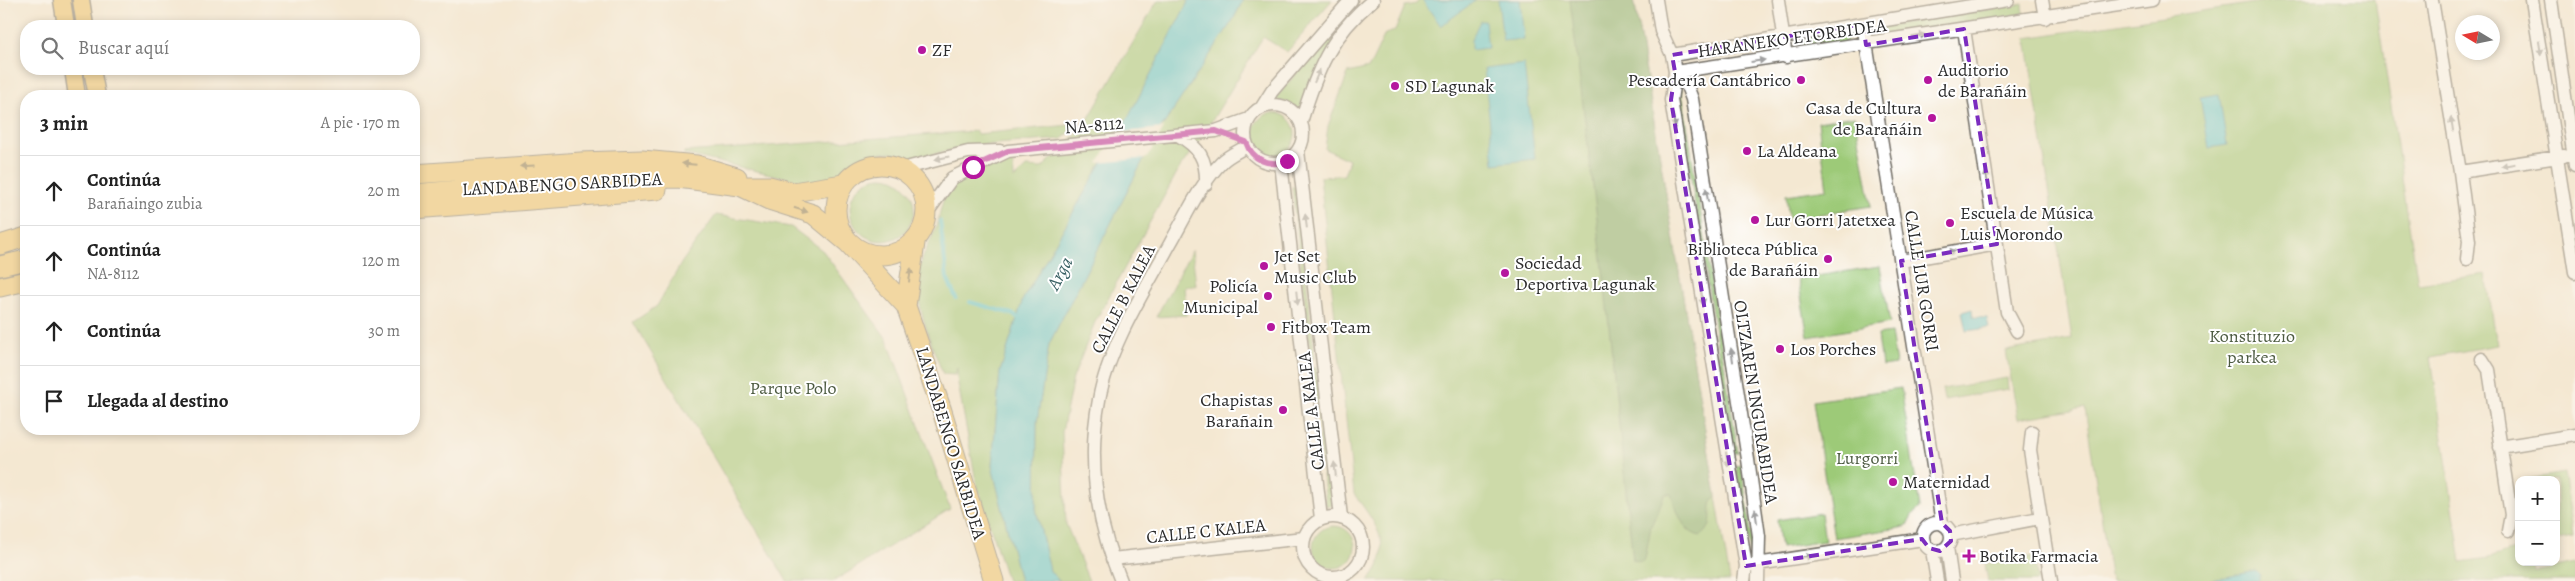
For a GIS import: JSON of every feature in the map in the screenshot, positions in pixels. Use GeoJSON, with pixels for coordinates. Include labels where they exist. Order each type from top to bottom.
{"type":"FeatureCollection","features":[{"type":"Feature","properties":{"kind":"highway"},"geometry":{"type":"LineString","coordinates":[[420,174],[581,162],[642,160],[697,165],[769,193]]}},
{"type":"Feature","properties":{"kind":"highway","name":"LANDABENGO SARBIDEA"},"geometry":{"type":"LineString","coordinates":[[902,169],[889,165],[864,168],[853,173],[843,184],[838,196],[837,221],[848,243],[870,254],[898,253],[914,243]]}},
{"type":"Feature","properties":{"kind":"highway"},"geometry":{"type":"LineString","coordinates":[[902,169],[909,174],[922,192],[928,211]]}},
{"type":"Feature","properties":{"kind":"highway","name":"LANDABENGO SARBIDEA"},"geometry":{"type":"LineString","coordinates":[[420,193],[579,180],[678,178],[740,186],[769,193],[813,214],[848,243],[906,306],[940,402],[994,581]]}},
{"type":"Feature","properties":{"kind":"highway","name":"LANDABENGO SARBIDEA"},"geometry":{"type":"LineString","coordinates":[[769,193],[793,192],[843,184]]}},
{"type":"Feature","properties":{"kind":"highway"},"geometry":{"type":"LineString","coordinates":[[420,209],[656,190],[769,193]]}},
{"type":"Feature","properties":{"kind":"highway","name":"LANDABENGO SARBIDEA"},"geometry":{"type":"LineString","coordinates":[[906,306],[914,243],[923,228],[928,211]]}},
{"type":"Feature","properties":{"kind":"highway"},"geometry":{"type":"LineString","coordinates":[[0,245],[20,239]]}},
{"type":"Feature","properties":{"kind":"highway"},"geometry":{"type":"LineString","coordinates":[[0,266],[20,261]]}},
{"type":"Feature","properties":{"kind":"highway"},"geometry":{"type":"LineString","coordinates":[[0,287],[20,282]]}},
{"type":"Feature","properties":{"kind":"main road"},"geometry":{"type":"LineString","coordinates":[[62,0],[65,20]]}},
{"type":"Feature","properties":{"kind":"main road"},"geometry":{"type":"LineString","coordinates":[[81,1],[84,20]]}},
{"type":"Feature","properties":{"kind":"main road"},"geometry":{"type":"LineString","coordinates":[[74,75],[76,90]]}},
{"type":"Feature","properties":{"kind":"main road"},"geometry":{"type":"LineString","coordinates":[[93,75],[96,90]]}},
{"type":"Feature","properties":{"kind":"street"},"geometry":{"type":"LineString","coordinates":[[1351,0],[1272,91],[1262,107],[1249,118],[1245,134],[1246,144],[1260,160],[1269,163],[1281,163],[1292,158],[1298,151],[1304,137],[1301,122],[1311,88],[1331,46],[1349,21],[1373,0]]}},
{"type":"Feature","properties":{"kind":"street","name":"OLTZAREN INGURABIDEA"},"geometry":{"type":"LineString","coordinates":[[1656,0],[1661,31],[1672,55],[1675,72],[1671,100],[1751,565],[1758,581]]}},
{"type":"Feature","properties":{"kind":"street"},"geometry":{"type":"LineString","coordinates":[[1778,0],[1786,57]]}},
{"type":"Feature","properties":{"kind":"street","name":"HARANEKO ETORBIDEA"},"geometry":{"type":"LineString","coordinates":[[1672,55],[2008,0]]}},
{"type":"Feature","properties":{"kind":"street"},"geometry":{"type":"LineString","coordinates":[[2042,0],[2045,18]]}},
{"type":"Feature","properties":{"kind":"street","name":"HARANEKO ETORBIDEA"},"geometry":{"type":"LineString","coordinates":[[1675,72],[2045,18],[2135,1],[2152,0]]}},
{"type":"Feature","properties":{"kind":"street"},"geometry":{"type":"LineString","coordinates":[[2432,0],[2460,172],[2469,241],[2467,259]]}},
{"type":"Feature","properties":{"kind":"street"},"geometry":{"type":"LineString","coordinates":[[2532,0],[2575,272]]}},
{"type":"Feature","properties":{"kind":"street"},"geometry":{"type":"LineString","coordinates":[[2460,172],[2557,157],[2574,158],[2551,0]]}},
{"type":"Feature","properties":{"kind":"street","name":"CALLE LUR GORRI"},"geometry":{"type":"LineString","coordinates":[[1863,24],[1942,523]]}},
{"type":"Feature","properties":{"kind":"street"},"geometry":{"type":"LineString","coordinates":[[1964,29],[2007,312],[2017,331]]}},
{"type":"Feature","properties":{"kind":"street","name":"OLTZAREN INGURABIDEA"},"geometry":{"type":"LineString","coordinates":[[1675,72],[1687,86],[1692,99],[1759,536],[1760,554],[1751,565],[1744,581]]}},
{"type":"Feature","properties":{"kind":"street"},"geometry":{"type":"LineString","coordinates":[[1262,107],[1271,105],[1289,108],[1301,122]]}},
{"type":"Feature","properties":{"kind":"street","name":"NA-8112"},"geometry":{"type":"LineString","coordinates":[[902,169],[968,152],[1010,151],[1216,131],[1249,118]]}},
{"type":"Feature","properties":{"kind":"street","name":"NA-8112"},"geometry":{"type":"LineString","coordinates":[[1216,131],[1246,144]]}},
{"type":"Feature","properties":{"kind":"street"},"geometry":{"type":"LineString","coordinates":[[1178,135],[1189,142],[1203,156],[1206,184]]}},
{"type":"Feature","properties":{"kind":"street","name":"CALLE B KALEA"},"geometry":{"type":"LineString","coordinates":[[1120,581],[1103,529],[1093,464],[1099,399],[1107,370],[1129,319],[1206,184],[1220,163],[1246,144]]}},
{"type":"Feature","properties":{"kind":"street","name":"NA-8112"},"geometry":{"type":"LineString","coordinates":[[928,211],[952,178],[1010,151]]}},
{"type":"Feature","properties":{"kind":"street","name":"CALLE A KALEA"},"geometry":{"type":"LineString","coordinates":[[1298,151],[1341,517]]}},
{"type":"Feature","properties":{"kind":"street","name":"CALLE A KALEA"},"geometry":{"type":"LineString","coordinates":[[1281,163],[1321,519]]}},
{"type":"Feature","properties":{"kind":"street"},"geometry":{"type":"LineString","coordinates":[[1901,261],[1997,244]]}},
{"type":"Feature","properties":{"kind":"street"},"geometry":{"type":"LineString","coordinates":[[2482,359],[2488,370],[2511,515],[2508,531]]}},
{"type":"Feature","properties":{"kind":"street"},"geometry":{"type":"LineString","coordinates":[[2032,432],[2030,450],[2051,581]]}},
{"type":"Feature","properties":{"kind":"street"},"geometry":{"type":"LineString","coordinates":[[2500,447],[2575,435]]}},
{"type":"Feature","properties":{"kind":"street"},"geometry":{"type":"LineString","coordinates":[[1341,517],[1353,525],[1362,537],[1362,557],[1350,573],[1330,578],[1321,578],[1313,571],[1304,556],[1304,538],[1311,526],[1321,519],[1341,517]]}},
{"type":"Feature","properties":{"kind":"street"},"geometry":{"type":"LineString","coordinates":[[1952,581],[1949,541],[1948,528],[1942,523],[1928,526],[1923,539],[1926,546],[1932,550],[1940,550],[1949,541],[2040,518]]}},
{"type":"Feature","properties":{"kind":"street","name":"CALLE C KALEA"},"geometry":{"type":"LineString","coordinates":[[1112,559],[1304,538]]}},
{"type":"Feature","properties":{"kind":"street"},"geometry":{"type":"LineString","coordinates":[[1751,565],[1923,539]]}},
{"type":"Feature","properties":{"kind":"street"},"geometry":{"type":"LineString","coordinates":[[1932,550],[1937,581]]}},
{"type":"Feature","properties":{"kind":"highlighted area"},"geometry":{"type":"Polygon","coordinates":[[[1863,24],[1866,45],[1964,29],[1997,244],[1901,261],[1942,523],[1950,531],[1951,541],[1940,551],[1929,548],[1922,539],[1746,566],[1671,100],[1675,72],[1672,55],[1863,24]]]}},
{"type":"Feature","properties":{"kind":"green space"},"geometry":{"type":"Polygon","coordinates":[[[1158,0],[1189,0],[1130,114],[1023,299],[1000,372],[992,466],[1020,581],[1007,581],[976,481],[957,378],[957,368],[955,375],[943,374],[920,307],[918,279],[920,266],[936,227],[943,201],[954,184],[982,169],[1013,162],[1014,179],[1026,167],[1042,168],[1083,128],[1158,0]]]}},
{"type":"Feature","properties":{"kind":"green space"},"geometry":{"type":"Polygon","coordinates":[[[1243,0],[1332,0],[1287,52],[1263,37],[1205,132],[1179,169],[1095,322],[1073,378],[1062,432],[1066,524],[1089,581],[1059,581],[1050,571],[1036,509],[1037,422],[1049,344],[1154,139],[1233,20],[1243,0]]]}},
{"type":"Feature","properties":{"kind":"green space","name":"Sociedad Deportiva Lagunak"},"geometry":{"type":"Polygon","coordinates":[[[1419,0],[1634,0],[1730,581],[1368,581],[1377,569],[1382,547],[1380,536],[1375,526],[1354,494],[1320,177],[1344,175],[1349,160],[1325,149],[1328,126],[1348,73],[1369,68],[1385,34],[1395,31],[1405,6],[1416,4],[1419,0]]]}},
{"type":"Feature","properties":{"kind":"green space"},"geometry":{"type":"Polygon","coordinates":[[[1570,0],[1634,0],[1716,496],[1711,505],[1709,526],[1701,536],[1685,526],[1678,514],[1671,494],[1665,494],[1651,526],[1645,559],[1641,562],[1633,560],[1602,259],[1570,0]]]}},
{"type":"Feature","properties":{"kind":"green space","name":"Konstituzio parkea"},"geometry":{"type":"Polygon","coordinates":[[[2274,0],[2375,0],[2418,284],[2486,274],[2497,345],[2431,357],[2461,562],[2489,558],[2515,549],[2515,566],[2533,566],[2534,572],[2575,564],[2575,581],[2111,581],[2085,408],[2018,419],[2006,351],[2072,339],[2026,38],[2274,0]]]}},
{"type":"Feature","properties":{"kind":"green space"},"geometry":{"type":"Polygon","coordinates":[[[2023,4],[2024,18],[1886,36],[1880,32],[1885,26],[2023,4]]]}},
{"type":"Feature","properties":{"kind":"green space"},"geometry":{"type":"Polygon","coordinates":[[[1351,7],[1353,10],[1300,110],[1289,103],[1274,100],[1351,7]]]}},
{"type":"Feature","properties":{"kind":"green space"},"geometry":{"type":"Polygon","coordinates":[[[1848,32],[1850,36],[1844,44],[1800,47],[1807,38],[1813,36],[1848,32]]]}},
{"type":"Feature","properties":{"kind":"green space"},"geometry":{"type":"Polygon","coordinates":[[[1681,87],[1738,453],[1734,453],[1677,88],[1681,87]]]}},
{"type":"Feature","properties":{"kind":"green space"},"geometry":{"type":"Polygon","coordinates":[[[1278,113],[1286,116],[1292,122],[1295,134],[1292,146],[1286,152],[1270,155],[1262,152],[1256,146],[1253,130],[1256,122],[1262,116],[1278,113]]]}},
{"type":"Feature","properties":{"kind":"green space"},"geometry":{"type":"Polygon","coordinates":[[[1855,116],[1871,206],[1789,219],[1786,195],[1827,189],[1818,122],[1855,116]]]}},
{"type":"Feature","properties":{"kind":"green space"},"geometry":{"type":"Polygon","coordinates":[[[1080,124],[1062,139],[971,146],[910,159],[896,154],[884,153],[874,155],[835,177],[818,182],[804,182],[684,154],[684,152],[976,131],[977,134],[1080,124]]]}},
{"type":"Feature","properties":{"kind":"green space"},"geometry":{"type":"Polygon","coordinates":[[[876,177],[888,177],[905,186],[912,197],[914,209],[912,221],[905,232],[888,241],[876,241],[864,236],[855,227],[850,215],[850,203],[855,191],[864,182],[876,177]]]}},
{"type":"Feature","properties":{"kind":"green space"},"geometry":{"type":"Polygon","coordinates":[[[1292,187],[1296,187],[1315,358],[1311,358],[1292,187]]]}},
{"type":"Feature","properties":{"kind":"green space","name":"Parque Polo"},"geometry":{"type":"Polygon","coordinates":[[[716,215],[791,227],[823,251],[887,339],[950,509],[834,581],[787,581],[633,322],[657,306],[682,262],[716,215]]]}},
{"type":"Feature","properties":{"kind":"green space"},"geometry":{"type":"Polygon","coordinates":[[[1192,250],[1196,285],[1184,287],[1187,315],[1156,317],[1192,250]]]}},
{"type":"Feature","properties":{"kind":"green space"},"geometry":{"type":"Polygon","coordinates":[[[1880,266],[1890,323],[1808,337],[1798,279],[1880,266]]]}},
{"type":"Feature","properties":{"kind":"green space"},"geometry":{"type":"Polygon","coordinates":[[[1891,333],[1896,364],[1882,366],[1878,335],[1891,333]]]}},
{"type":"Feature","properties":{"kind":"green space"},"geometry":{"type":"Polygon","coordinates":[[[1313,368],[1316,368],[1333,505],[1326,506],[1313,368]]]}},
{"type":"Feature","properties":{"kind":"green space"},"geometry":{"type":"Polygon","coordinates":[[[2007,378],[2008,389],[1944,400],[1942,389],[2007,378]]]}},
{"type":"Feature","properties":{"kind":"green space","name":"Lurgorri"},"geometry":{"type":"Polygon","coordinates":[[[1901,388],[1920,508],[1912,515],[1906,527],[1834,538],[1813,401],[1901,388]]]}},
{"type":"Feature","properties":{"kind":"green space"},"geometry":{"type":"Polygon","coordinates":[[[1741,465],[1754,553],[1751,553],[1736,466],[1741,465]]]}},
{"type":"Feature","properties":{"kind":"green space"},"geometry":{"type":"Polygon","coordinates":[[[2564,473],[2574,537],[2560,539],[2560,476],[2546,476],[2564,473]]]}},
{"type":"Feature","properties":{"kind":"green space"},"geometry":{"type":"Polygon","coordinates":[[[1821,513],[1825,541],[1781,548],[1777,520],[1821,513]]]}},
{"type":"Feature","properties":{"kind":"green space"},"geometry":{"type":"Polygon","coordinates":[[[1338,526],[1346,529],[1352,535],[1355,547],[1352,559],[1346,565],[1330,568],[1322,565],[1316,559],[1313,543],[1316,535],[1322,529],[1338,526]]]}},
{"type":"Feature","properties":{"kind":"green space"},"geometry":{"type":"Polygon","coordinates":[[[2034,556],[2038,581],[1988,581],[1985,564],[2034,556]]]}},
{"type":"Feature","properties":{"kind":"water","name":"Arga"},"geometry":{"type":"Polygon","coordinates":[[[1189,0],[1243,0],[1233,20],[1154,139],[1049,344],[1037,422],[1036,509],[1050,571],[1059,581],[1020,581],[992,466],[1000,372],[1023,299],[1130,114],[1189,0]]]}},
{"type":"Feature","properties":{"kind":"water"},"geometry":{"type":"Polygon","coordinates":[[[1422,0],[1476,0],[1441,26],[1422,0]]]}},
{"type":"Feature","properties":{"kind":"water"},"geometry":{"type":"Polygon","coordinates":[[[1498,0],[1520,0],[1524,39],[1503,41],[1498,0]]]}},
{"type":"Feature","properties":{"kind":"water"},"geometry":{"type":"Polygon","coordinates":[[[1480,21],[1485,21],[1488,48],[1471,50],[1471,40],[1480,21]]]}},
{"type":"Feature","properties":{"kind":"water"},"geometry":{"type":"Polygon","coordinates":[[[1524,64],[1535,159],[1494,164],[1484,69],[1524,64]]]}},
{"type":"Feature","properties":{"kind":"water"},"geometry":{"type":"Polygon","coordinates":[[[2219,94],[2227,145],[2209,148],[2200,97],[2219,94]]]}},
{"type":"Feature","properties":{"kind":"water"},"geometry":{"type":"Polygon","coordinates":[[[1972,309],[1973,317],[1987,318],[1989,328],[1966,331],[1962,312],[1972,309]]]}},
{"type":"Feature","properties":{"kind":"water"},"geometry":{"type":"Polygon","coordinates":[[[2256,571],[2260,575],[2257,581],[2206,581],[2256,571]]]}},
{"type":"Feature","properties":{"kind":"pier"},"geometry":{"type":"Polygon","coordinates":[[[1164,128],[1147,158],[1098,163],[1116,133],[1164,128]]]}},
{"type":"Feature","properties":{"kind":"waterway"},"geometry":{"type":"LineString","coordinates":[[940,221],[947,278],[956,298]]}},
{"type":"Feature","properties":{"kind":"waterway"},"geometry":{"type":"LineString","coordinates":[[970,302],[1012,314],[1021,320]]}},
{"type":"Feature","properties":{"kind":"place","name":"ZF"},"geometry":{"type":"Point","coordinates":[922,50]}},
{"type":"Feature","properties":{"kind":"place","name":"Pescadería Cantábrico"},"geometry":{"type":"Point","coordinates":[1801,80]}},
{"type":"Feature","properties":{"kind":"place","name":"Auditorio de Barañáin"},"geometry":{"type":"Point","coordinates":[1928,80]}},
{"type":"Feature","properties":{"kind":"place","name":"SD Lagunak"},"geometry":{"type":"Point","coordinates":[1395,86]}},
{"type":"Feature","properties":{"kind":"place","name":"Casa de Cultura de Barañáin"},"geometry":{"type":"Point","coordinates":[1932,118]}},
{"type":"Feature","properties":{"kind":"place","name":"La Aldeana"},"geometry":{"type":"Point","coordinates":[1747,151]}},
{"type":"Feature","properties":{"kind":"place","name":"Lur Gorri Jatetxea"},"geometry":{"type":"Point","coordinates":[1755,220]}},
{"type":"Feature","properties":{"kind":"place","name":"Escuela de Música Luis Morondo"},"geometry":{"type":"Point","coordinates":[1950,223]}},
{"type":"Feature","properties":{"kind":"place","name":"Biblioteca Pública de Barañáin"},"geometry":{"type":"Point","coordinates":[1828,259]}},
{"type":"Feature","properties":{"kind":"place","name":"Jet Set Music Club"},"geometry":{"type":"Point","coordinates":[1264,266]}},
{"type":"Feature","properties":{"kind":"place","name":"Sociedad Deportiva Lagunak"},"geometry":{"type":"Point","coordinates":[1505,273]}},
{"type":"Feature","properties":{"kind":"place","name":"Policía Municipal"},"geometry":{"type":"Point","coordinates":[1268,296]}},
{"type":"Feature","properties":{"kind":"place","name":"Fitbox Team"},"geometry":{"type":"Point","coordinates":[1271,327]}},
{"type":"Feature","properties":{"kind":"place","name":"Los Porches"},"geometry":{"type":"Point","coordinates":[1780,349]}},
{"type":"Feature","properties":{"kind":"place","name":"Chapistas Barañain"},"geometry":{"type":"Point","coordinates":[1283,410]}},
{"type":"Feature","properties":{"kind":"place","name":"Maternidad"},"geometry":{"type":"Point","coordinates":[1893,482]}},
{"type":"Feature","properties":{"kind":"place","name":"Botika Farmacia"},"geometry":{"type":"Point","coordinates":[1969,556]}},
{"type":"Feature","properties":{"kind":"route"},"geometry":{"type":"LineString","coordinates":[[973,167],[1008,151],[1216,131],[1246,142],[1253,154],[1260,160],[1275,164],[1287,161]]}}]}
